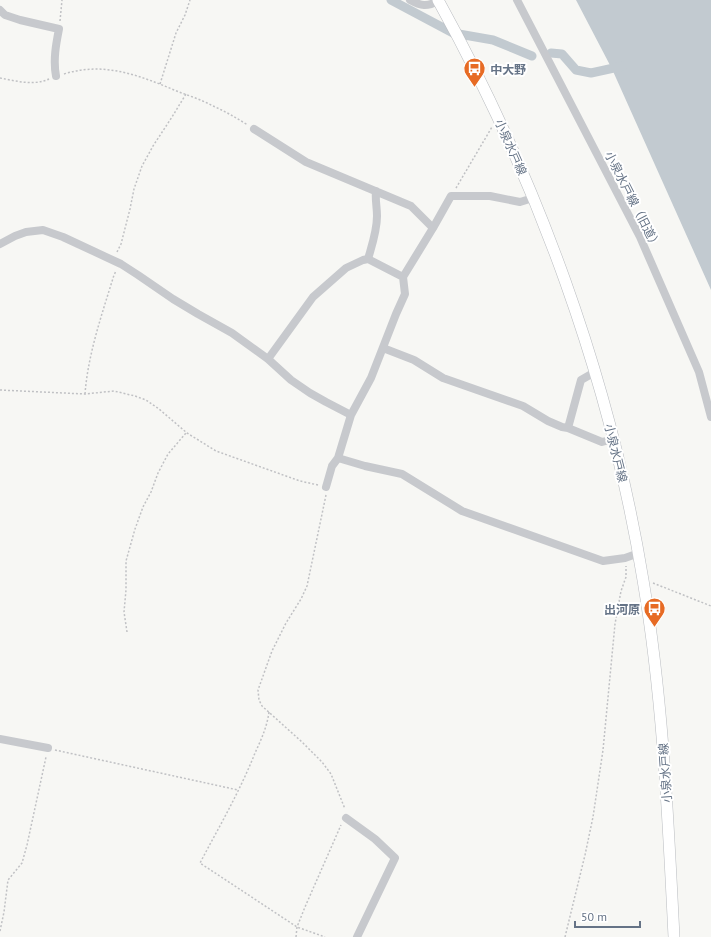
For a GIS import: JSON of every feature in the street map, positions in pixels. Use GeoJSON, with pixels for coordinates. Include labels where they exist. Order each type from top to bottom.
{"type":"FeatureCollection","features":[{"type":"Feature","properties":{"kind":"main road","name":"小泉水戸線"},"geometry":{"type":"LineString","coordinates":[[438,0],[466,52],[533,198],[576,313],[595,372],[613,438],[639,554],[658,686],[666,788],[674,937]]}},
{"type":"Feature","properties":{"kind":"street"},"geometry":{"type":"LineString","coordinates":[[410,0],[422,5],[430,5],[438,0]]}},
{"type":"Feature","properties":{"kind":"street","name":"小泉水戸線（旧道）"},"geometry":{"type":"LineString","coordinates":[[517,0],[640,237],[699,372],[711,417]]}},
{"type":"Feature","properties":{"kind":"street"},"geometry":{"type":"LineString","coordinates":[[0,10],[5,15],[20,20],[59,29],[54,68],[56,76]]}},
{"type":"Feature","properties":{"kind":"street"},"geometry":{"type":"LineString","coordinates":[[254,129],[306,162],[412,206],[433,228]]}},
{"type":"Feature","properties":{"kind":"street"},"geometry":{"type":"LineString","coordinates":[[368,259],[374,241],[377,217],[376,191]]}},
{"type":"Feature","properties":{"kind":"street"},"geometry":{"type":"LineString","coordinates":[[326,487],[332,466],[338,458],[351,415],[371,378],[405,294],[403,277],[451,196],[490,196],[520,202],[533,198]]}},
{"type":"Feature","properties":{"kind":"street"},"geometry":{"type":"LineString","coordinates":[[0,244],[26,232],[43,230],[63,237],[121,264],[173,299],[232,333],[268,360],[291,380],[310,393],[351,415]]}},
{"type":"Feature","properties":{"kind":"street"},"geometry":{"type":"LineString","coordinates":[[268,360],[313,297],[346,268],[368,259],[403,277]]}},
{"type":"Feature","properties":{"kind":"street"},"geometry":{"type":"LineString","coordinates":[[383,348],[414,360],[443,378],[523,406],[548,421],[562,427],[602,442],[613,438]]}},
{"type":"Feature","properties":{"kind":"street"},"geometry":{"type":"LineString","coordinates":[[568,428],[581,380],[595,372]]}},
{"type":"Feature","properties":{"kind":"street"},"geometry":{"type":"LineString","coordinates":[[338,458],[365,466],[402,474],[462,511],[603,561],[625,558],[639,554]]}},
{"type":"Feature","properties":{"kind":"street"},"geometry":{"type":"LineString","coordinates":[[0,739],[48,748]]}},
{"type":"Feature","properties":{"kind":"street"},"geometry":{"type":"LineString","coordinates":[[346,818],[375,839],[395,858],[357,937]]}},
{"type":"Feature","properties":{"kind":"path"},"geometry":{"type":"LineString","coordinates":[[59,29],[62,0]]}},
{"type":"Feature","properties":{"kind":"path"},"geometry":{"type":"LineString","coordinates":[[160,84],[176,33],[185,15],[190,0]]}},
{"type":"Feature","properties":{"kind":"path"},"geometry":{"type":"LineString","coordinates":[[0,78],[29,83],[43,82],[74,70],[106,69],[120,71],[160,84],[213,105],[254,129]]}},
{"type":"Feature","properties":{"kind":"path"},"geometry":{"type":"LineString","coordinates":[[112,260],[121,244],[134,189],[142,166],[186,94]]}},
{"type":"Feature","properties":{"kind":"path"},"geometry":{"type":"LineString","coordinates":[[451,196],[489,131],[498,119]]}},
{"type":"Feature","properties":{"kind":"path"},"geometry":{"type":"LineString","coordinates":[[85,394],[86,381],[97,328],[114,275],[121,264]]}},
{"type":"Feature","properties":{"kind":"path"},"geometry":{"type":"LineString","coordinates":[[0,390],[85,394],[114,391],[135,396],[146,400],[187,433],[216,451],[300,481],[326,487],[326,495],[307,586],[301,599],[286,622],[272,651],[258,690],[259,700],[262,706],[302,742],[322,762],[331,774],[346,811],[346,818],[342,822],[304,907],[297,926],[296,937]]}},
{"type":"Feature","properties":{"kind":"path"},"geometry":{"type":"LineString","coordinates":[[127,632],[124,612],[126,561],[134,529],[158,473],[168,454],[187,433]]}},
{"type":"Feature","properties":{"kind":"path"},"geometry":{"type":"LineString","coordinates":[[565,937],[585,856],[593,816],[603,750],[615,624],[627,569],[625,558]]}},
{"type":"Feature","properties":{"kind":"path"},"geometry":{"type":"LineString","coordinates":[[644,582],[656,584],[711,606]]}},
{"type":"Feature","properties":{"kind":"path"},"geometry":{"type":"LineString","coordinates":[[269,712],[267,724],[253,759],[200,863],[297,926],[326,937]]}},
{"type":"Feature","properties":{"kind":"path"},"geometry":{"type":"LineString","coordinates":[[0,931],[8,880],[22,863],[48,748],[238,790]]}},
{"type":"Feature","properties":{"kind":"shaded area"},"geometry":{"type":"Polygon","coordinates":[[[576,0],[711,0],[711,290],[612,69],[576,0]]]}},
{"type":"Feature","properties":{"kind":"waterway"},"geometry":{"type":"LineString","coordinates":[[391,0],[453,33],[493,40],[532,56]]}},
{"type":"Feature","properties":{"kind":"waterway"},"geometry":{"type":"LineString","coordinates":[[551,53],[562,54],[576,70],[591,73],[623,66]]}},
{"type":"Feature","properties":{"kind":"place","name":"中大野"},"geometry":{"type":"Point","coordinates":[475,88]}},
{"type":"Feature","properties":{"kind":"place","name":"出河原"},"geometry":{"type":"Point","coordinates":[655,628]}}]}
